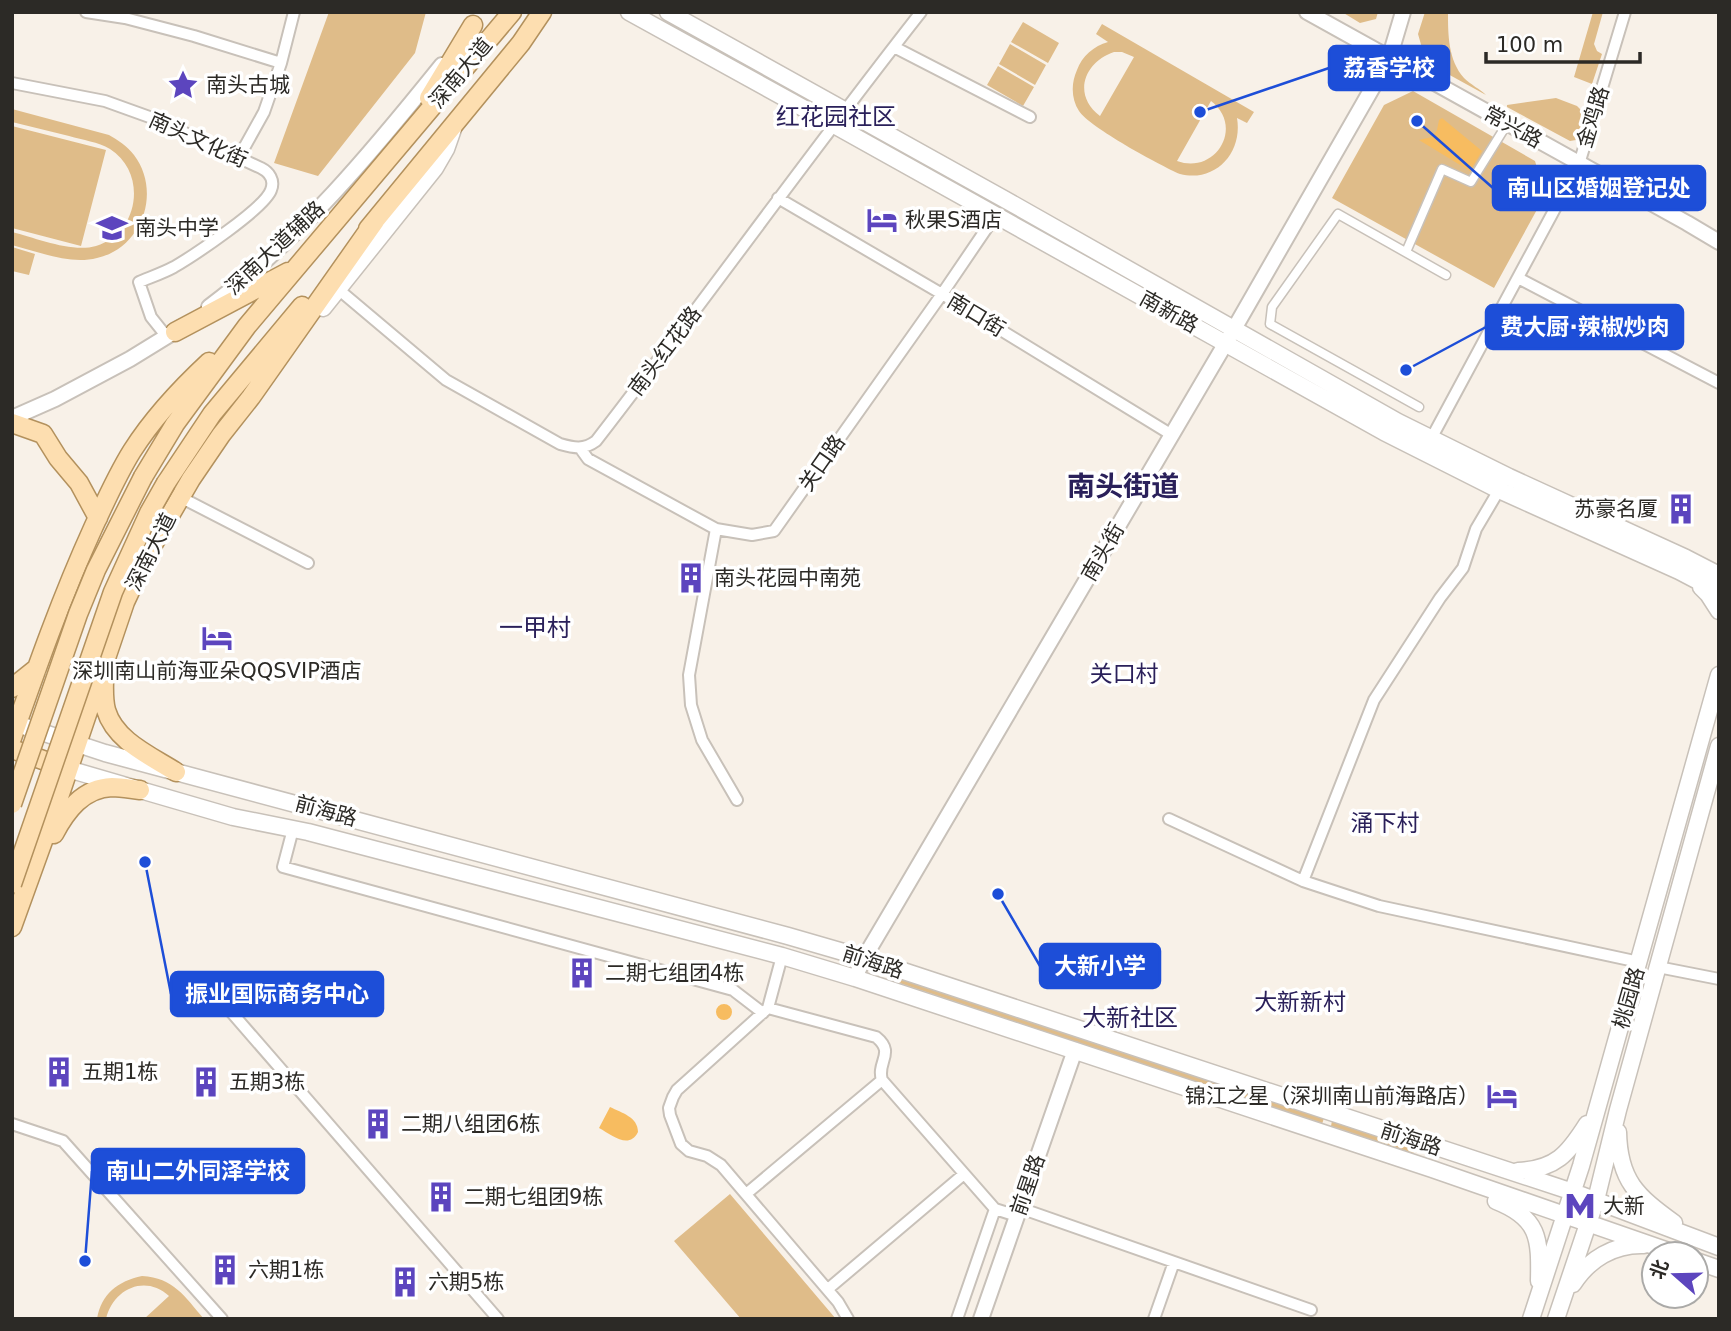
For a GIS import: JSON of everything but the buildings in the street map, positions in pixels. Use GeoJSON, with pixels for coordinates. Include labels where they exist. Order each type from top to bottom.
{"type":"FeatureCollection","features":[{"type":"Feature","properties":{"kind":"main road","name":"深南大道"},"geometry":{"type":"LineString","coordinates":[[12,804],[96,570],[143,477],[175,424],[247,326],[512,12]]}},
{"type":"Feature","properties":{"kind":"main road","name":"深南大道"},"geometry":{"type":"LineString","coordinates":[[12,928],[20,885],[96,637],[138,536],[166,483],[212,414],[454,126],[521,43],[542,12]]}},
{"type":"Feature","properties":{"kind":"main road"},"geometry":{"type":"LineString","coordinates":[[521,43],[552,12]]}},
{"type":"Feature","properties":{"kind":"main road","name":"南新路"},"geometry":{"type":"LineString","coordinates":[[629,12],[1384,432],[1499,490],[1683,565],[1719,575]]}},
{"type":"Feature","properties":{"kind":"main road","name":"南新路"},"geometry":{"type":"LineString","coordinates":[[668,12],[1344,393],[1683,565],[1719,592]]}},
{"type":"Feature","properties":{"kind":"main road"},"geometry":{"type":"LineString","coordinates":[[403,143],[477,18]]}},
{"type":"Feature","properties":{"kind":"main road"},"geometry":{"type":"LineString","coordinates":[[251,397],[435,168],[446,149],[454,126]]}},
{"type":"Feature","properties":{"kind":"main road","name":"深南大道"},"geometry":{"type":"LineString","coordinates":[[20,885],[68,769],[125,602],[147,555],[221,435],[251,397],[375,221]]}},
{"type":"Feature","properties":{"kind":"main road"},"geometry":{"type":"LineString","coordinates":[[171,335],[298,267]]}},
{"type":"Feature","properties":{"kind":"main road","name":"深南大道"},"geometry":{"type":"LineString","coordinates":[[14,728],[64,595],[118,476],[147,430],[183,388],[247,326]]}},
{"type":"Feature","properties":{"kind":"main road"},"geometry":{"type":"LineString","coordinates":[[12,421],[43,434],[58,458],[79,483],[97,518]]}},
{"type":"Feature","properties":{"kind":"main road"},"geometry":{"type":"LineString","coordinates":[[1683,565],[1719,562]]}},
{"type":"Feature","properties":{"kind":"main road"},"geometry":{"type":"LineString","coordinates":[[1683,565],[1719,611]]}},
{"type":"Feature","properties":{"kind":"main road"},"geometry":{"type":"LineString","coordinates":[[113,637],[104,673],[105,708],[109,719],[127,740],[176,772]]}},
{"type":"Feature","properties":{"kind":"main road"},"geometry":{"type":"LineString","coordinates":[[12,688],[37,668]]}},
{"type":"Feature","properties":{"kind":"main road","name":"桃园路"},"geometry":{"type":"LineString","coordinates":[[1534,1312],[1597,1110],[1719,675]]}},
{"type":"Feature","properties":{"kind":"main road","name":"前海路"},"geometry":{"type":"LineString","coordinates":[[14,728],[864,958],[1573,1192],[1719,1247]]}},
{"type":"Feature","properties":{"kind":"main road","name":"桃园路"},"geometry":{"type":"LineString","coordinates":[[1557,1315],[1596,1200],[1618,1110],[1719,746]]}},
{"type":"Feature","properties":{"kind":"main road","name":"前海路"},"geometry":{"type":"LineString","coordinates":[[12,750],[233,817],[293,829],[782,956],[855,978],[1432,1169],[1640,1241]]}},
{"type":"Feature","properties":{"kind":"main road"},"geometry":{"type":"LineString","coordinates":[[12,945],[20,885],[66,813],[85,795],[97,789],[111,787],[140,790]]}},
{"type":"Feature","properties":{"kind":"main road"},"geometry":{"type":"LineString","coordinates":[[1508,1171],[1544,1168],[1557,1161],[1568,1151],[1597,1110]]}},
{"type":"Feature","properties":{"kind":"main road"},"geometry":{"type":"LineString","coordinates":[[1618,1110],[1620,1157],[1629,1182],[1640,1197],[1686,1234]]}},
{"type":"Feature","properties":{"kind":"main road"},"geometry":{"type":"LineString","coordinates":[[1432,1169],[1478,1194],[1509,1206],[1529,1220],[1538,1242],[1540,1261],[1534,1312]]}},
{"type":"Feature","properties":{"kind":"main road"},"geometry":{"type":"LineString","coordinates":[[1557,1315],[1580,1273],[1598,1256],[1626,1246],[1640,1246]]}},
{"type":"Feature","properties":{"kind":"street"},"geometry":{"type":"LineString","coordinates":[[86,12],[125,18],[183,33],[281,63]]}},
{"type":"Feature","properties":{"kind":"street"},"geometry":{"type":"LineString","coordinates":[[239,158],[264,112],[281,63],[294,12]]}},
{"type":"Feature","properties":{"kind":"street","name":"南头红花路"},"geometry":{"type":"LineString","coordinates":[[580,448],[588,447],[596,441],[921,12]]}},
{"type":"Feature","properties":{"kind":"street","name":"常兴路"},"geometry":{"type":"LineString","coordinates":[[1307,12],[1719,242]]}},
{"type":"Feature","properties":{"kind":"street","name":"南头街"},"geometry":{"type":"LineString","coordinates":[[855,978],[864,958],[1226,343],[1389,59],[1403,12]]}},
{"type":"Feature","properties":{"kind":"street","name":"金鸡路"},"geometry":{"type":"LineString","coordinates":[[1431,439],[1579,164],[1625,12]]}},
{"type":"Feature","properties":{"kind":"street","name":"深南大道辅路"},"geometry":{"type":"LineString","coordinates":[[12,421],[171,335],[260,266],[301,228],[354,171],[477,18]]}},
{"type":"Feature","properties":{"kind":"street"},"geometry":{"type":"LineString","coordinates":[[894,47],[1030,117]]}},
{"type":"Feature","properties":{"kind":"street","name":"南头文化街"},"geometry":{"type":"LineString","coordinates":[[12,83],[105,101],[155,119],[267,171],[271,176],[272,188],[264,202],[201,250],[172,268],[139,282],[151,317],[171,335]]}},
{"type":"Feature","properties":{"kind":"street"},"geometry":{"type":"LineString","coordinates":[[1406,252],[1442,169],[1471,182],[1507,124]]}},
{"type":"Feature","properties":{"kind":"street","name":"南口街"},"geometry":{"type":"LineString","coordinates":[[778,198],[942,294],[1172,435]]}},
{"type":"Feature","properties":{"kind":"street"},"geometry":{"type":"LineString","coordinates":[[1419,407],[1270,324],[1272,307],[1338,214],[1446,275]]}},
{"type":"Feature","properties":{"kind":"street","name":"关口路"},"geometry":{"type":"LineString","coordinates":[[580,448],[588,459],[716,529],[752,535],[774,531],[995,216]]}},
{"type":"Feature","properties":{"kind":"street"},"geometry":{"type":"LineString","coordinates":[[1518,278],[1719,383]]}},
{"type":"Feature","properties":{"kind":"street"},"geometry":{"type":"LineString","coordinates":[[338,289],[446,380],[561,444],[580,448]]}},
{"type":"Feature","properties":{"kind":"street"},"geometry":{"type":"LineString","coordinates":[[1303,881],[1374,700],[1440,598],[1463,568],[1476,529],[1499,490]]}},
{"type":"Feature","properties":{"kind":"street"},"geometry":{"type":"LineString","coordinates":[[180,498],[308,563]]}},
{"type":"Feature","properties":{"kind":"street"},"geometry":{"type":"LineString","coordinates":[[716,529],[689,674],[690,695],[702,740],[737,800]]}},
{"type":"Feature","properties":{"kind":"street"},"geometry":{"type":"LineString","coordinates":[[1169,819],[1303,881],[1379,906],[1639,962]]}},
{"type":"Feature","properties":{"kind":"street"},"geometry":{"type":"LineString","coordinates":[[293,829],[283,867],[733,990],[765,1011],[876,1037],[886,1052],[880,1071],[882,1080],[995,1209],[1018,1212],[1311,1310]]}},
{"type":"Feature","properties":{"kind":"street"},"geometry":{"type":"LineString","coordinates":[[782,956],[765,1011],[685,1082],[673,1097],[669,1108],[670,1115],[681,1144],[721,1165],[828,1289],[848,1319]]}},
{"type":"Feature","properties":{"kind":"street"},"geometry":{"type":"LineString","coordinates":[[1658,967],[1719,979]]}},
{"type":"Feature","properties":{"kind":"street"},"geometry":{"type":"LineString","coordinates":[[206,984],[498,1319]]}},
{"type":"Feature","properties":{"kind":"street","name":"前星路"},"geometry":{"type":"LineString","coordinates":[[981,1319],[1075,1050]]}},
{"type":"Feature","properties":{"kind":"street"},"geometry":{"type":"LineString","coordinates":[[746,1194],[882,1080]]}},
{"type":"Feature","properties":{"kind":"street"},"geometry":{"type":"LineString","coordinates":[[12,1124],[63,1141],[222,1319]]}},
{"type":"Feature","properties":{"kind":"street"},"geometry":{"type":"LineString","coordinates":[[828,1289],[964,1174]]}},
{"type":"Feature","properties":{"kind":"street"},"geometry":{"type":"LineString","coordinates":[[957,1319],[995,1209]]}},
{"type":"Feature","properties":{"kind":"street"},"geometry":{"type":"LineString","coordinates":[[1154,1319],[1174,1262]]}},
{"type":"Feature","properties":{"kind":"shaded area"},"geometry":{"type":"Polygon","coordinates":[[[329,12],[426,12],[415,53],[318,176],[274,163],[329,12]]]}},
{"type":"Feature","properties":{"kind":"shaded area"},"geometry":{"type":"Polygon","coordinates":[[[1342,12],[1378,12],[1376,19],[1360,23],[1342,12]]]}},
{"type":"Feature","properties":{"kind":"shaded area"},"geometry":{"type":"Polygon","coordinates":[[[1425,12],[1448,12],[1449,38],[1455,63],[1464,78],[1486,95],[1426,62],[1418,34],[1425,12]]]}},
{"type":"Feature","properties":{"kind":"shaded area"},"geometry":{"type":"Polygon","coordinates":[[[1593,12],[1603,12],[1594,44],[1602,54],[1592,84],[1574,77],[1593,12]]]}},
{"type":"Feature","properties":{"kind":"shaded area"},"geometry":{"type":"Polygon","coordinates":[[[1023,22],[1059,43],[1048,63],[1011,42],[1023,22]]]}},
{"type":"Feature","properties":{"kind":"shaded area"},"geometry":{"type":"Polygon","coordinates":[[[1102,24],[1254,112],[1247,123],[1237,118],[1236,143],[1224,162],[1205,174],[1180,174],[1126,146],[1085,118],[1076,106],[1073,86],[1079,65],[1085,56],[1108,42],[1096,34],[1102,24]],[[1114,52],[1095,63],[1085,80],[1086,99],[1100,116],[1134,57],[1114,52]],[[1211,101],[1177,161],[1191,164],[1203,161],[1221,146],[1225,123],[1221,112],[1211,101]]]}},
{"type":"Feature","properties":{"kind":"shaded area"},"geometry":{"type":"Polygon","coordinates":[[[1010,44],[1046,65],[1035,85],[999,64],[1010,44]]]}},
{"type":"Feature","properties":{"kind":"shaded area"},"geometry":{"type":"Polygon","coordinates":[[[998,66],[1034,87],[1023,106],[987,85],[998,66]]]}},
{"type":"Feature","properties":{"kind":"shaded area"},"geometry":{"type":"Polygon","coordinates":[[[1413,91],[1535,161],[1545,195],[1494,288],[1332,198],[1384,105],[1413,91]]]}},
{"type":"Feature","properties":{"kind":"shaded area"},"geometry":{"type":"Polygon","coordinates":[[[1556,98],[1577,106],[1585,114],[1576,140],[1570,141],[1507,107],[1507,105],[1556,98]]]}},
{"type":"Feature","properties":{"kind":"shaded area"},"geometry":{"type":"Polygon","coordinates":[[[12,109],[109,135],[134,155],[146,185],[146,201],[143,217],[126,243],[113,252],[87,260],[55,257],[12,245],[12,232],[76,248],[96,246],[111,239],[122,229],[129,216],[134,187],[122,160],[110,149],[90,141],[12,122],[12,109]]]}},
{"type":"Feature","properties":{"kind":"shaded area"},"geometry":{"type":"Polygon","coordinates":[[[1442,118],[1482,151],[1470,171],[1419,140],[1432,137],[1442,118]]]}},
{"type":"Feature","properties":{"kind":"shaded area"},"geometry":{"type":"Polygon","coordinates":[[[12,126],[106,150],[81,246],[12,228],[12,126]]]}},
{"type":"Feature","properties":{"kind":"shaded area"},"geometry":{"type":"Polygon","coordinates":[[[12,247],[35,254],[29,275],[12,271],[12,247]]]}},
{"type":"Feature","properties":{"kind":"shaded area"},"geometry":{"type":"Polygon","coordinates":[[[898,977],[1324,1118],[1322,1124],[896,982],[898,977]]]}},
{"type":"Feature","properties":{"kind":"shaded area"},"geometry":{"type":"Polygon","coordinates":[[[724,1004],[732,1012],[724,1020],[716,1012],[724,1004]]]}},
{"type":"Feature","properties":{"kind":"shaded area"},"geometry":{"type":"Polygon","coordinates":[[[610,1107],[628,1116],[635,1123],[638,1132],[630,1140],[620,1139],[599,1128],[610,1107]]]}},
{"type":"Feature","properties":{"kind":"shaded area"},"geometry":{"type":"Polygon","coordinates":[[[1332,1121],[1415,1148],[1413,1154],[1331,1126],[1332,1121]]]}},
{"type":"Feature","properties":{"kind":"shaded area"},"geometry":{"type":"Polygon","coordinates":[[[730,1194],[836,1319],[741,1319],[674,1241],[730,1194]]]}},
{"type":"Feature","properties":{"kind":"shaded area"},"geometry":{"type":"Polygon","coordinates":[[[142,1276],[170,1284],[204,1319],[144,1319],[169,1296],[160,1289],[140,1286],[131,1288],[115,1300],[106,1319],[97,1319],[102,1302],[112,1290],[125,1281],[142,1276]]]}},
{"type":"Feature","properties":{"kind":"place","name":"南头古城"},"geometry":{"type":"Point","coordinates":[183,85]}},
{"type":"Feature","properties":{"kind":"place","name":"荔香学校"},"geometry":{"type":"Point","coordinates":[1200,112]}},
{"type":"Feature","properties":{"kind":"place","name":"南山区婚姻登记处"},"geometry":{"type":"Point","coordinates":[1417,121]}},
{"type":"Feature","properties":{"kind":"place","name":"秋果S酒店"},"geometry":{"type":"Point","coordinates":[882,220]}},
{"type":"Feature","properties":{"kind":"place","name":"南头中学"},"geometry":{"type":"Point","coordinates":[112,228]}},
{"type":"Feature","properties":{"kind":"place","name":"费大厨·辣椒炒肉"},"geometry":{"type":"Point","coordinates":[1406,370]}},
{"type":"Feature","properties":{"kind":"place","name":"苏豪名厦"},"geometry":{"type":"Point","coordinates":[1681,509]}},
{"type":"Feature","properties":{"kind":"place","name":"南头花园中南苑"},"geometry":{"type":"Point","coordinates":[691,578]}},
{"type":"Feature","properties":{"kind":"place","name":"深圳南山前海亚朵QQSVIP酒店"},"geometry":{"type":"Point","coordinates":[217,638]}},
{"type":"Feature","properties":{"kind":"place","name":"振业国际商务中心"},"geometry":{"type":"Point","coordinates":[145,862]}},
{"type":"Feature","properties":{"kind":"place","name":"大新小学"},"geometry":{"type":"Point","coordinates":[998,894]}},
{"type":"Feature","properties":{"kind":"place","name":"二期七组团4栋"},"geometry":{"type":"Point","coordinates":[582,973]}},
{"type":"Feature","properties":{"kind":"place","name":"五期1栋"},"geometry":{"type":"Point","coordinates":[59,1072]}},
{"type":"Feature","properties":{"kind":"place","name":"五期3栋"},"geometry":{"type":"Point","coordinates":[206,1082]}},
{"type":"Feature","properties":{"kind":"place","name":"锦江之星（深圳南山前海路店）"},"geometry":{"type":"Point","coordinates":[1502,1096]}},
{"type":"Feature","properties":{"kind":"place","name":"二期八组团6栋"},"geometry":{"type":"Point","coordinates":[378,1124]}},
{"type":"Feature","properties":{"kind":"place","name":"二期七组团9栋"},"geometry":{"type":"Point","coordinates":[441,1197]}},
{"type":"Feature","properties":{"kind":"place","name":"大新"},"geometry":{"type":"Point","coordinates":[1580,1206]}},
{"type":"Feature","properties":{"kind":"place","name":"南山二外同泽学校"},"geometry":{"type":"Point","coordinates":[85,1261]}},
{"type":"Feature","properties":{"kind":"place","name":"六期1栋"},"geometry":{"type":"Point","coordinates":[225,1270]}},
{"type":"Feature","properties":{"kind":"place","name":"六期5栋"},"geometry":{"type":"Point","coordinates":[405,1282]}},
{"type":"Feature","properties":{"kind":"district","name":"红花园社区"},"geometry":{"type":"Point","coordinates":[836,117]}},
{"type":"Feature","properties":{"kind":"district","name":"南头街道"},"geometry":{"type":"Point","coordinates":[1123,486]}},
{"type":"Feature","properties":{"kind":"district","name":"一甲村"},"geometry":{"type":"Point","coordinates":[535,628]}},
{"type":"Feature","properties":{"kind":"district","name":"关口村"},"geometry":{"type":"Point","coordinates":[1124,674]}},
{"type":"Feature","properties":{"kind":"district","name":"涌下村"},"geometry":{"type":"Point","coordinates":[1385,823]}},
{"type":"Feature","properties":{"kind":"district","name":"大新新村"},"geometry":{"type":"Point","coordinates":[1300,1002]}},
{"type":"Feature","properties":{"kind":"district","name":"大新社区"},"geometry":{"type":"Point","coordinates":[1130,1018]}}]}
